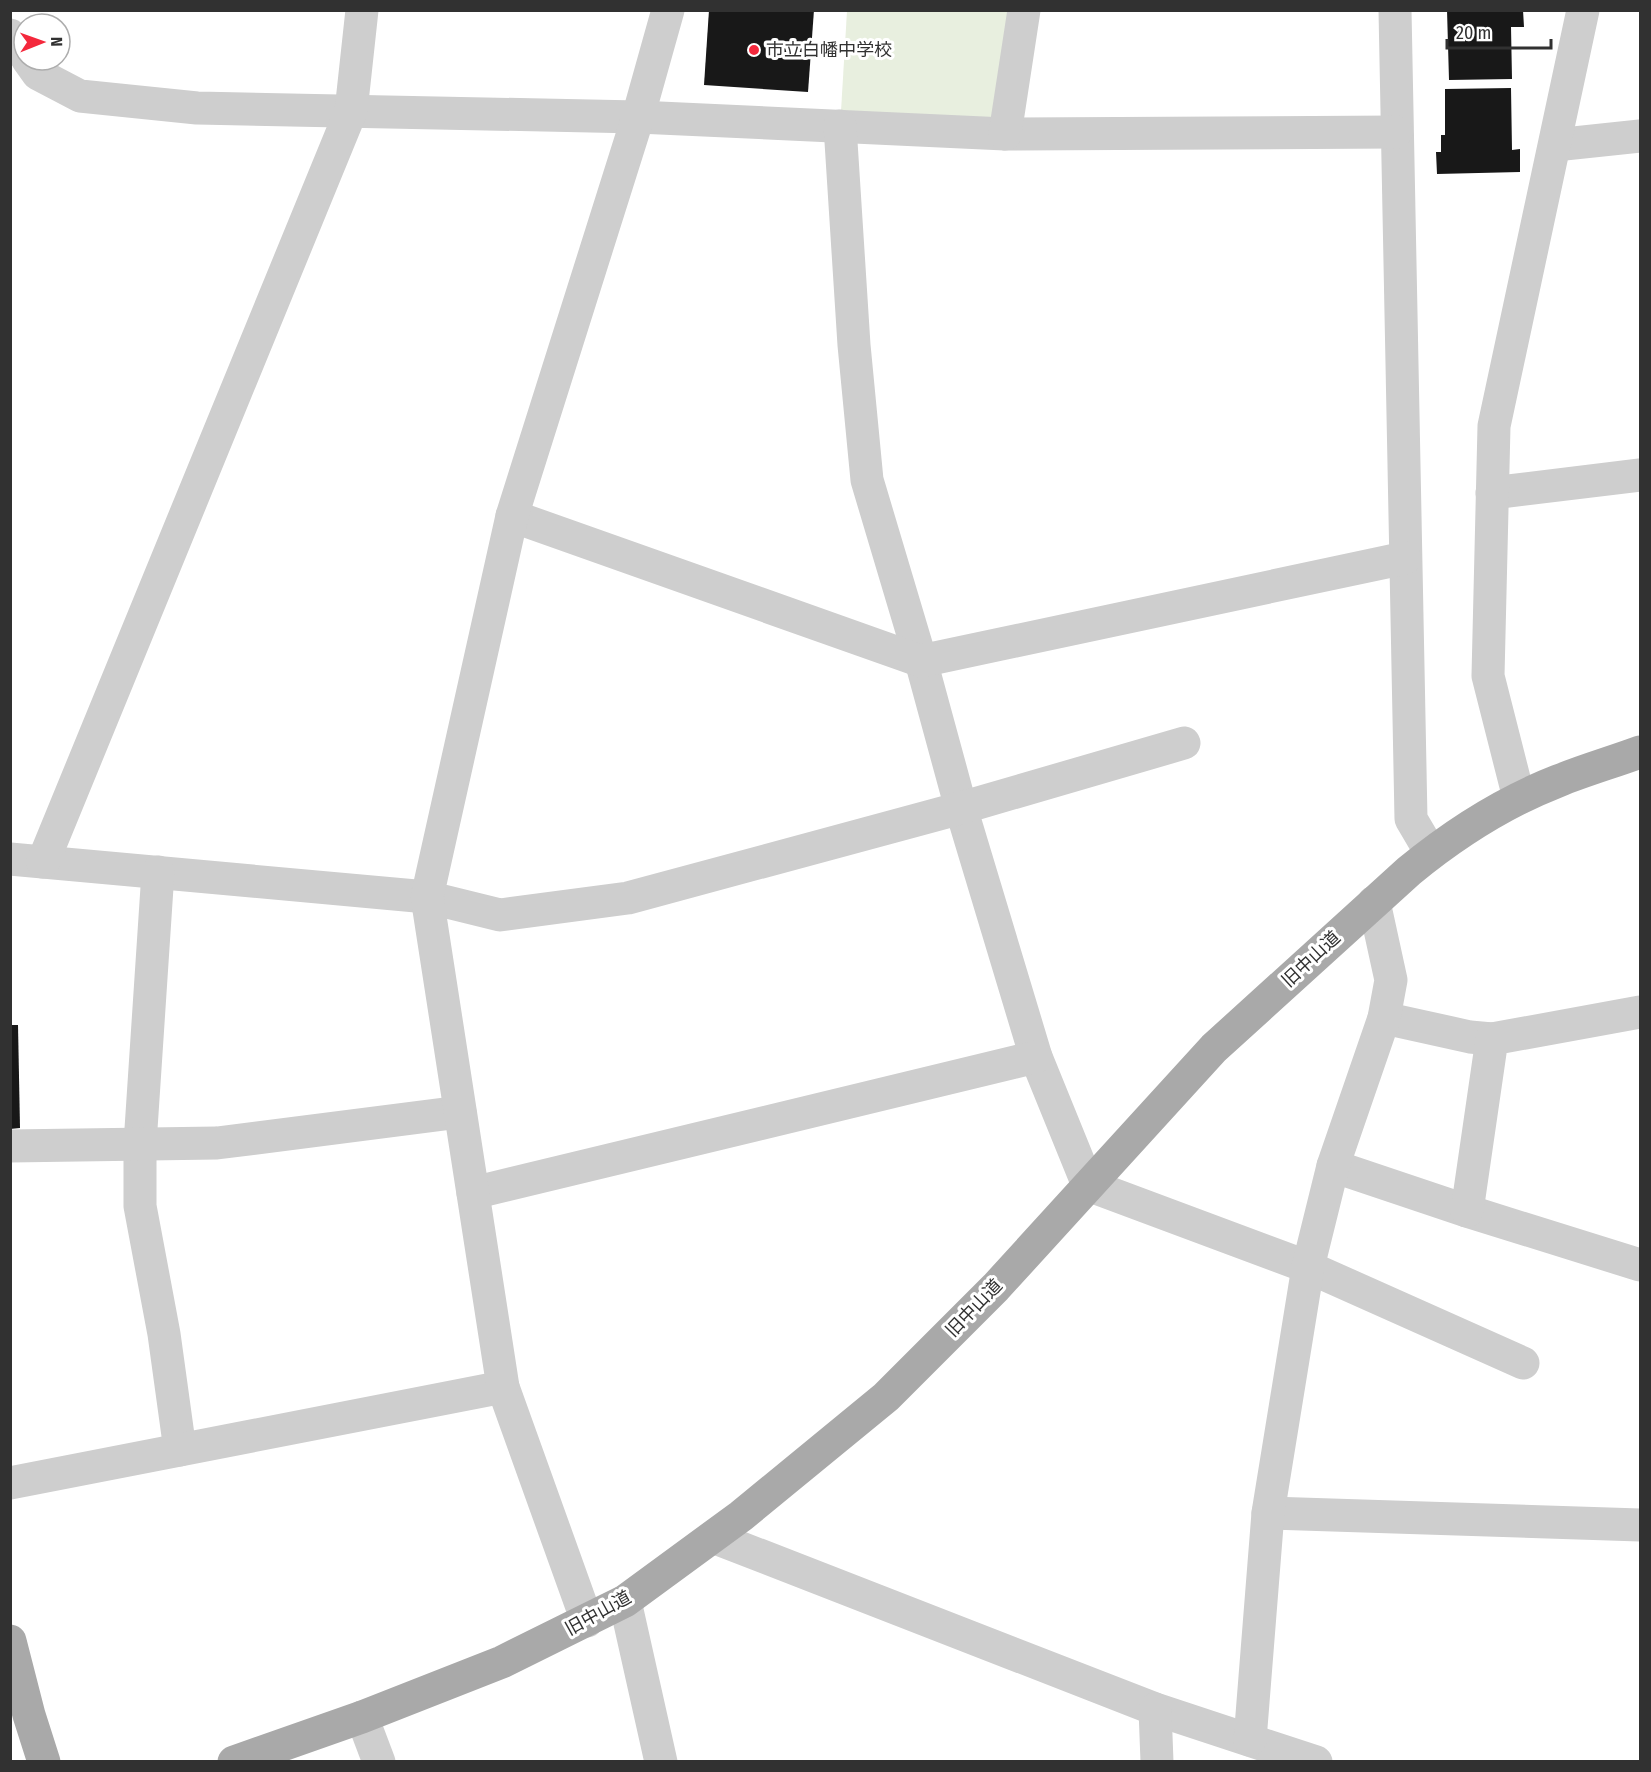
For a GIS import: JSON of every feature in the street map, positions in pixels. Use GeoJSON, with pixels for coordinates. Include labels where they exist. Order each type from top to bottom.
{"type":"FeatureCollection","features":[{"type":"Feature","properties":{"kind":"main road","name":"旧中山道"},"geometry":{"type":"LineString","coordinates":[[234,1761],[362,1717],[502,1662],[625,1600],[713,1537],[886,1397],[996,1287],[1214,1048],[1431,853],[1476,822],[1520,798],[1557,781],[1641,752]]}},
{"type":"Feature","properties":{"kind":"main road"},"geometry":{"type":"LineString","coordinates":[[10,1641],[29,1715],[44,1761]]}},
{"type":"Feature","properties":{"kind":"street"},"geometry":{"type":"LineString","coordinates":[[44,862],[351,111],[362,10]]}},
{"type":"Feature","properties":{"kind":"street"},"geometry":{"type":"LineString","coordinates":[[587,1621],[502,1387],[427,897],[512,516],[638,117],[669,10]]}},
{"type":"Feature","properties":{"kind":"street"},"geometry":{"type":"LineString","coordinates":[[1005,134],[1024,10]]}},
{"type":"Feature","properties":{"kind":"street"},"geometry":{"type":"LineString","coordinates":[[1395,10],[1411,819],[1431,853]]}},
{"type":"Feature","properties":{"kind":"street"},"geometry":{"type":"LineString","coordinates":[[1520,798],[1488,676],[1494,426],[1556,145],[1583,10]]}},
{"type":"Feature","properties":{"kind":"street"},"geometry":{"type":"LineString","coordinates":[[37,72],[80,96],[197,108],[638,117],[1005,134],[1396,132]]}},
{"type":"Feature","properties":{"kind":"street"},"geometry":{"type":"LineString","coordinates":[[840,126],[854,345],[867,480],[1036,1057],[1088,1185],[1308,1267],[1523,1363]]}},
{"type":"Feature","properties":{"kind":"street"},"geometry":{"type":"LineString","coordinates":[[1556,145],[1641,136]]}},
{"type":"Feature","properties":{"kind":"street"},"geometry":{"type":"LineString","coordinates":[[1492,492],[1641,475]]}},
{"type":"Feature","properties":{"kind":"street"},"geometry":{"type":"LineString","coordinates":[[512,516],[921,661],[1405,558]]}},
{"type":"Feature","properties":{"kind":"street"},"geometry":{"type":"LineString","coordinates":[[10,859],[427,897],[500,915],[628,898],[962,808],[1184,743]]}},
{"type":"Feature","properties":{"kind":"street"},"geometry":{"type":"LineString","coordinates":[[158,872],[140,1144],[140,1206],[164,1334],[180,1450]]}},
{"type":"Feature","properties":{"kind":"street"},"geometry":{"type":"LineString","coordinates":[[1250,1740],[1268,1513],[1308,1267],[1333,1166],[1384,1018],[1391,980],[1374,902]]}},
{"type":"Feature","properties":{"kind":"street"},"geometry":{"type":"LineString","coordinates":[[1384,1018],[1470,1037],[1492,1039],[1641,1012]]}},
{"type":"Feature","properties":{"kind":"street"},"geometry":{"type":"LineString","coordinates":[[1467,1212],[1492,1039]]}},
{"type":"Feature","properties":{"kind":"street"},"geometry":{"type":"LineString","coordinates":[[472,1193],[1036,1057]]}},
{"type":"Feature","properties":{"kind":"street"},"geometry":{"type":"LineString","coordinates":[[10,1146],[217,1143],[460,1112]]}},
{"type":"Feature","properties":{"kind":"street"},"geometry":{"type":"LineString","coordinates":[[1333,1166],[1467,1212],[1641,1265]]}},
{"type":"Feature","properties":{"kind":"street"},"geometry":{"type":"LineString","coordinates":[[10,1483],[502,1387]]}},
{"type":"Feature","properties":{"kind":"street"},"geometry":{"type":"LineString","coordinates":[[1268,1513],[1641,1525]]}},
{"type":"Feature","properties":{"kind":"street"},"geometry":{"type":"LineString","coordinates":[[713,1537],[1155,1709],[1316,1761]]}},
{"type":"Feature","properties":{"kind":"street"},"geometry":{"type":"LineString","coordinates":[[625,1600],[661,1761]]}},
{"type":"Feature","properties":{"kind":"street"},"geometry":{"type":"LineString","coordinates":[[1155,1709],[1157,1761]]}},
{"type":"Feature","properties":{"kind":"street"},"geometry":{"type":"LineString","coordinates":[[362,1717],[379,1761]]}},
{"type":"Feature","properties":{"kind":"green space"},"geometry":{"type":"Polygon","coordinates":[[[847,11],[1010,11],[993,120],[841,111],[847,11]]]}},
{"type":"Feature","properties":{"kind":"building"},"geometry":{"type":"Polygon","coordinates":[[[709,10],[814,10],[808,92],[704,85],[709,10]]]}},
{"type":"Feature","properties":{"kind":"building"},"geometry":{"type":"Polygon","coordinates":[[[1447,10],[1523,10],[1524,27],[1511,27],[1512,79],[1449,80],[1447,10]]]}},
{"type":"Feature","properties":{"kind":"building"},"geometry":{"type":"Polygon","coordinates":[[[1511,88],[1512,150],[1520,149],[1520,172],[1437,174],[1436,152],[1441,152],[1441,135],[1445,135],[1445,89],[1511,88]]]}},
{"type":"Feature","properties":{"kind":"building"},"geometry":{"type":"Polygon","coordinates":[[[10,1025],[18,1025],[20,1128],[10,1129],[10,1025]]]}},
{"type":"Feature","properties":{"kind":"place","name":"市立白幡中学校"},"geometry":{"type":"Point","coordinates":[754,50]}}]}
